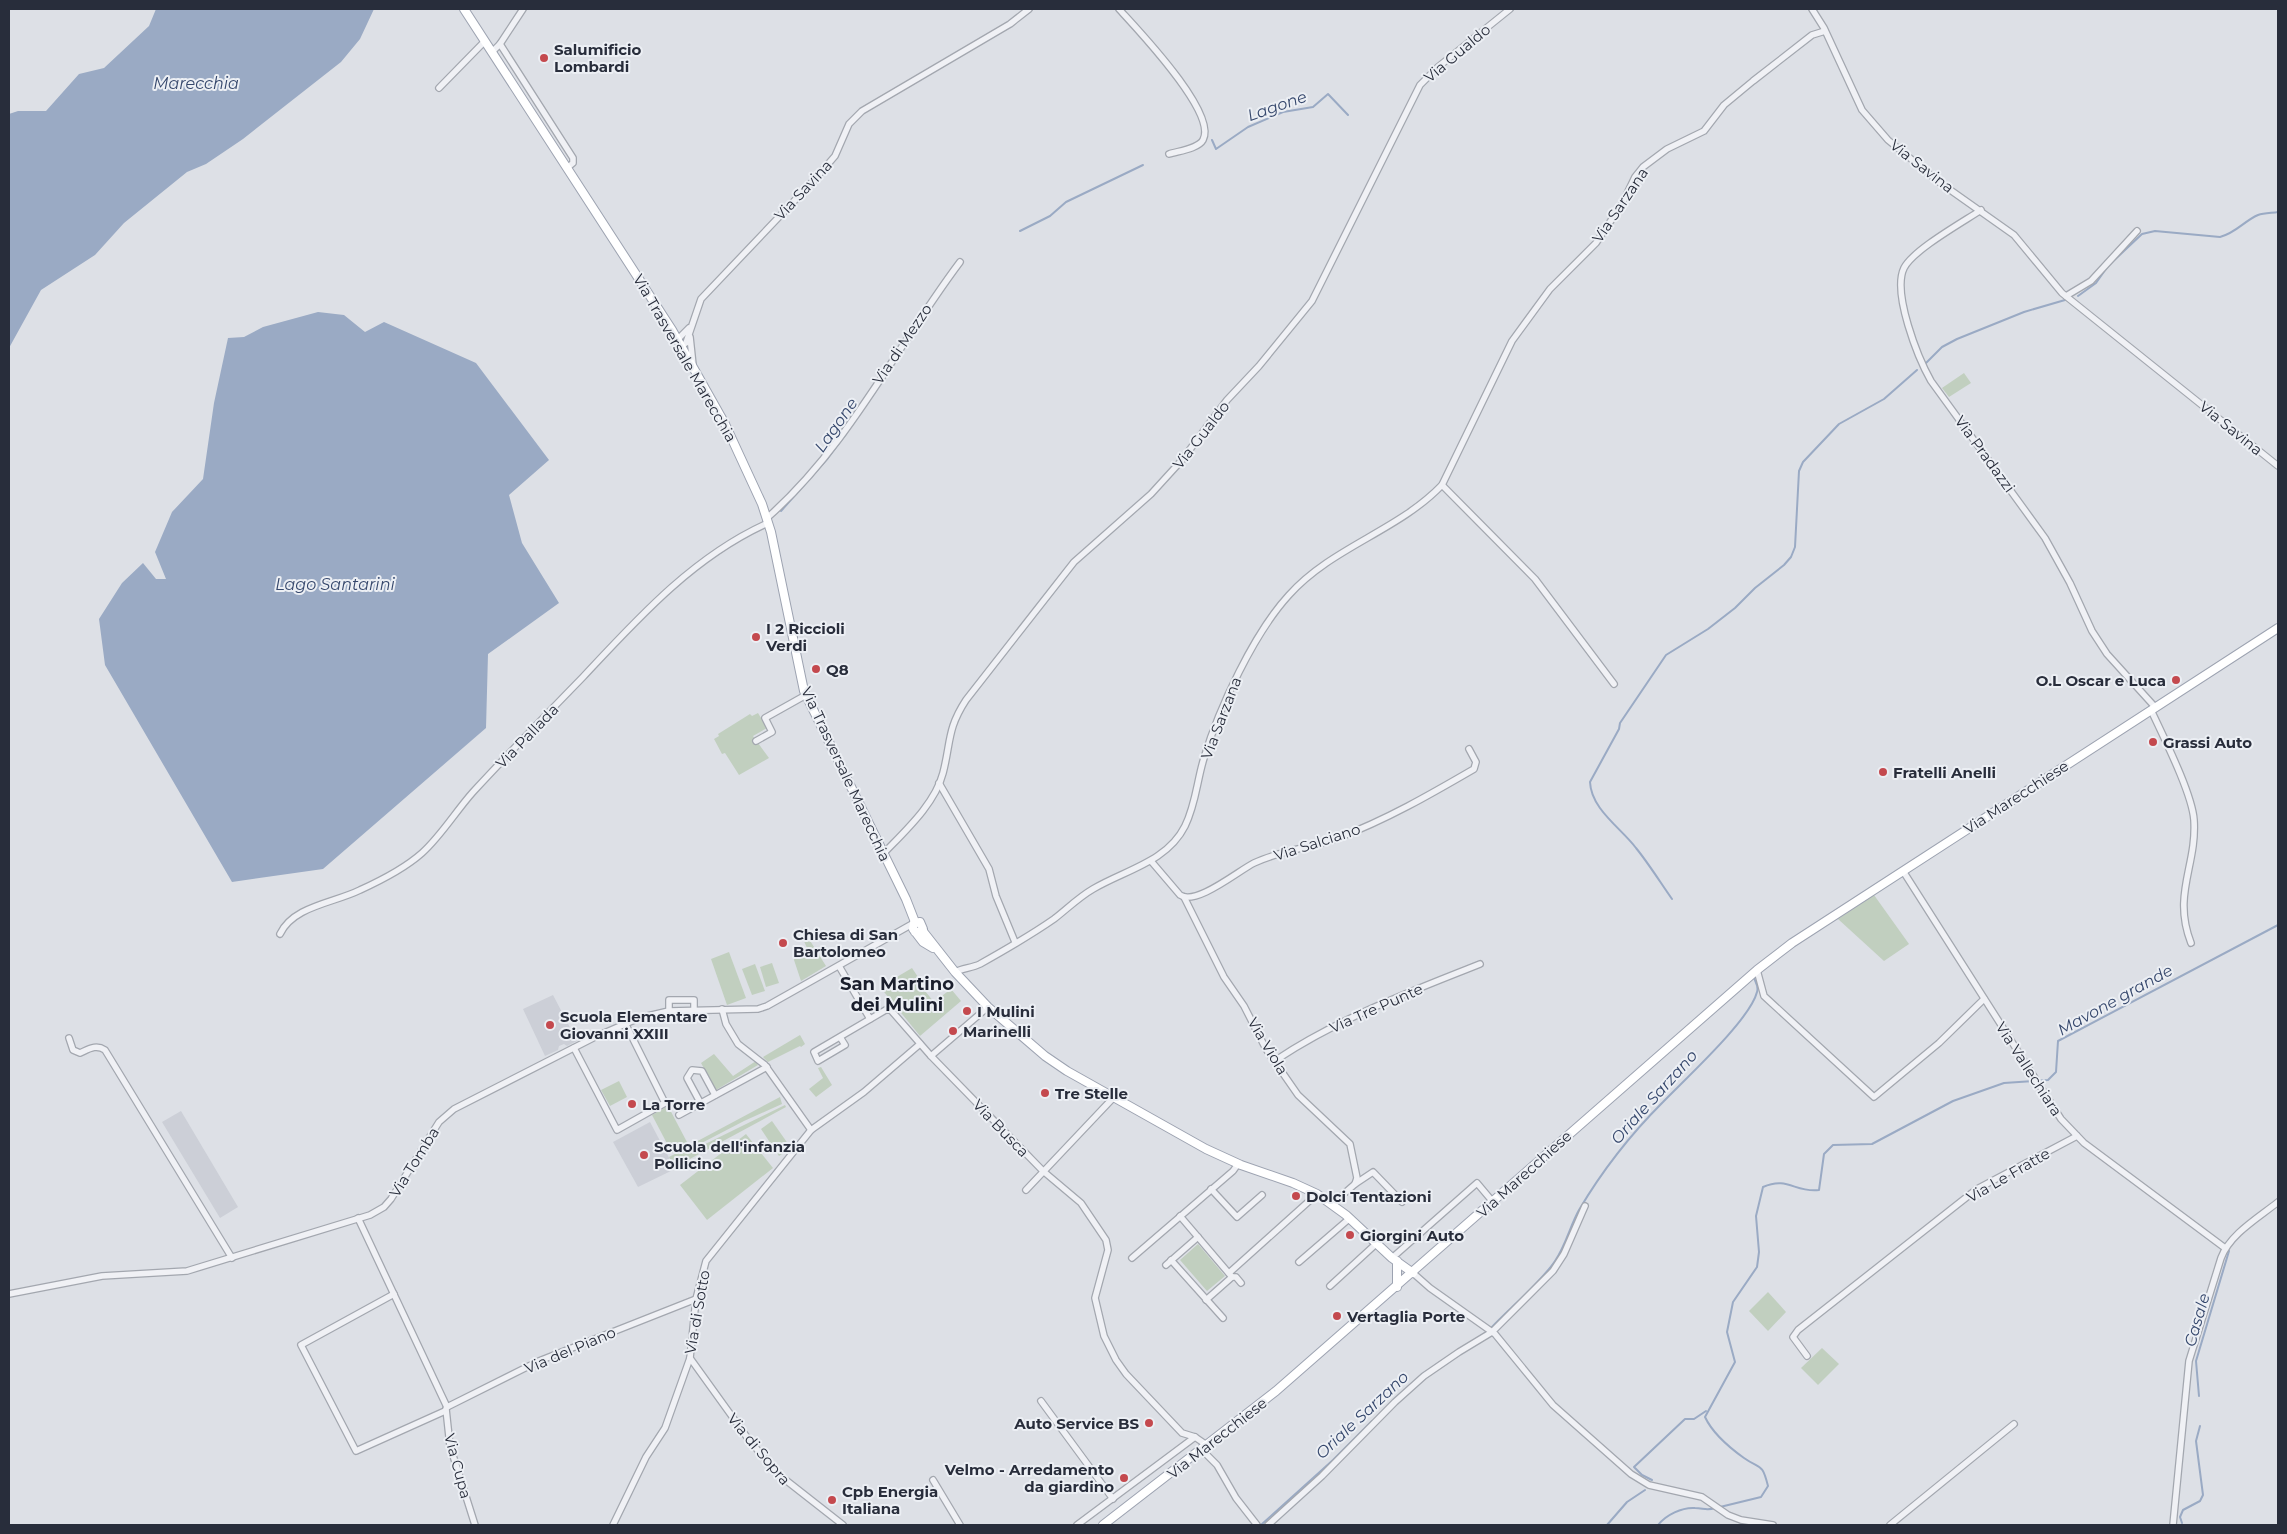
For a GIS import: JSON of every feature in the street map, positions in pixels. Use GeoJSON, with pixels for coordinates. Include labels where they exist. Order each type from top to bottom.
{"type":"FeatureCollection","features":[{"type":"Feature","properties":{"kind":"main road","name":"Via Trasversale Marecchia"},"geometry":{"type":"LineString","coordinates":[[464,9],[679,343],[748,470],[767,520],[796,659],[806,695],[906,899],[924,942],[940,953],[955,972]]}},
{"type":"Feature","properties":{"kind":"main road","name":"Via Marecchiese"},"geometry":{"type":"LineString","coordinates":[[1103,1525],[1276,1392],[1757,970],[1792,943],[2278,628]]}},
{"type":"Feature","properties":{"kind":"main road"},"geometry":{"type":"LineString","coordinates":[[955,972],[988,1007],[1045,1056],[1206,1149],[1238,1164],[1293,1183],[1316,1194],[1350,1218],[1394,1260],[1413,1273]]}},
{"type":"Feature","properties":{"kind":"main road"},"geometry":{"type":"LineString","coordinates":[[1394,1260],[1397,1287]]}},
{"type":"Feature","properties":{"kind":"street"},"geometry":{"type":"LineString","coordinates":[[492,52],[500,44],[523,9]]}},
{"type":"Feature","properties":{"kind":"street","name":"Via Savina"},"geometry":{"type":"LineString","coordinates":[[694,369],[690,341],[692,324],[701,299],[815,179],[834,156],[849,124],[862,111],[1010,24],[1029,9]]}},
{"type":"Feature","properties":{"kind":"street"},"geometry":{"type":"LineString","coordinates":[[1119,9],[1186,86],[1203,121],[1206,131],[1204,139],[1199,145],[1169,154]]}},
{"type":"Feature","properties":{"kind":"street","name":"Via Gualdo"},"geometry":{"type":"LineString","coordinates":[[883,854],[922,811],[939,783],[954,718],[966,700],[1074,562],[1151,494],[1182,460],[1227,400],[1259,366],[1312,301],[1420,85],[1438,67],[1510,9]]}},
{"type":"Feature","properties":{"kind":"street","name":"Via Savina"},"geometry":{"type":"LineString","coordinates":[[1812,9],[1825,31],[1848,85],[1871,123],[1908,157],[2014,235],[2066,296],[2278,466]]}},
{"type":"Feature","properties":{"kind":"street","name":"Via Sarzana"},"geometry":{"type":"LineString","coordinates":[[955,972],[979,964],[1055,918],[1092,889],[1151,861],[1174,842],[1184,827],[1194,803],[1204,758],[1244,660],[1289,594],[1335,556],[1404,517],[1429,499],[1442,486],[1512,341],[1550,289],[1596,243],[1622,204],[1635,177],[1643,167],[1667,149],[1704,131],[1724,105],[1753,80],[1812,35],[1825,31]]}},
{"type":"Feature","properties":{"kind":"street"},"geometry":{"type":"LineString","coordinates":[[439,88],[485,41]]}},
{"type":"Feature","properties":{"kind":"street"},"geometry":{"type":"LineString","coordinates":[[500,44],[573,158],[572,163],[567,168]]}},
{"type":"Feature","properties":{"kind":"street","name":"Via Pradazzi"},"geometry":{"type":"LineString","coordinates":[[1980,210],[1914,255],[1905,267],[1900,280],[1912,341],[1919,360],[1932,381],[2045,538],[2070,583],[2092,631],[2107,654],[2153,708],[2191,802],[2194,820],[2182,905],[2185,928],[2191,943]]}},
{"type":"Feature","properties":{"kind":"street"},"geometry":{"type":"LineString","coordinates":[[2066,296],[2091,281],[2137,231]]}},
{"type":"Feature","properties":{"kind":"street","name":"Via di Mezzo"},"geometry":{"type":"LineString","coordinates":[[767,520],[834,446],[960,262]]}},
{"type":"Feature","properties":{"kind":"street","name":"Via Savina"},"geometry":{"type":"LineString","coordinates":[[679,343],[692,324]]}},
{"type":"Feature","properties":{"kind":"street"},"geometry":{"type":"LineString","coordinates":[[1442,486],[1535,579],[1614,684]]}},
{"type":"Feature","properties":{"kind":"street","name":"Via Pallada"},"geometry":{"type":"LineString","coordinates":[[280,934],[285,923],[296,916],[359,891],[400,869],[423,852],[472,793],[656,600],[703,562],[767,520]]}},
{"type":"Feature","properties":{"kind":"street"},"geometry":{"type":"LineString","coordinates":[[756,741],[772,732],[765,718],[806,695]]}},
{"type":"Feature","properties":{"kind":"street","name":"Via Salciano"},"geometry":{"type":"LineString","coordinates":[[1184,897],[1196,897],[1248,867],[1280,853],[1335,839],[1388,816],[1474,769],[1476,762],[1468,749]]}},
{"type":"Feature","properties":{"kind":"street"},"geometry":{"type":"LineString","coordinates":[[939,783],[989,869],[996,896],[1015,942]]}},
{"type":"Feature","properties":{"kind":"street"},"geometry":{"type":"LineString","coordinates":[[1151,861],[1184,897]]}},
{"type":"Feature","properties":{"kind":"street","name":"Via Vallechiara"},"geometry":{"type":"LineString","coordinates":[[1903,871],[2043,1091],[2062,1119],[2077,1136]]}},
{"type":"Feature","properties":{"kind":"street","name":"Via Viola"},"geometry":{"type":"LineString","coordinates":[[1184,897],[1224,977],[1244,1006],[1266,1049],[1276,1060],[1298,1095],[1350,1144],[1356,1168],[1355,1184]]}},
{"type":"Feature","properties":{"kind":"street","name":"Via Tomba"},"geometry":{"type":"LineString","coordinates":[[9,1294],[102,1276],[187,1271],[358,1218],[384,1206],[392,1198],[439,1122],[449,1113],[625,1023],[647,1015],[669,1011],[758,1009],[839,966],[897,931],[917,926]]}},
{"type":"Feature","properties":{"kind":"street","name":"Via Tre Punte"},"geometry":{"type":"LineString","coordinates":[[1276,1060],[1322,1031],[1384,1002],[1480,964]]}},
{"type":"Feature","properties":{"kind":"street"},"geometry":{"type":"LineString","coordinates":[[839,966],[870,1019],[814,1052],[818,1061],[845,1045],[840,1037]]}},
{"type":"Feature","properties":{"kind":"street"},"geometry":{"type":"LineString","coordinates":[[1757,970],[1764,996],[1874,1097],[1939,1043],[1984,999]]}},
{"type":"Feature","properties":{"kind":"street"},"geometry":{"type":"LineString","coordinates":[[669,1011],[669,1000],[694,1000],[694,1011]]}},
{"type":"Feature","properties":{"kind":"street"},"geometry":{"type":"LineString","coordinates":[[932,1056],[988,1007]]}},
{"type":"Feature","properties":{"kind":"street","name":"Via Busca"},"geometry":{"type":"LineString","coordinates":[[870,1019],[889,1008],[920,1044],[1043,1171],[1081,1203],[1106,1240],[1107,1258],[1095,1298],[1104,1336],[1116,1360],[1126,1374],[1182,1433],[1195,1437],[1205,1448],[1236,1498],[1257,1525]]}},
{"type":"Feature","properties":{"kind":"street"},"geometry":{"type":"LineString","coordinates":[[722,1010],[726,1024],[738,1044],[767,1067],[810,1130],[864,1092],[920,1044]]}},
{"type":"Feature","properties":{"kind":"street"},"geometry":{"type":"LineString","coordinates":[[574,1048],[617,1130],[665,1103],[625,1023]]}},
{"type":"Feature","properties":{"kind":"street"},"geometry":{"type":"LineString","coordinates":[[69,1038],[73,1050],[80,1053],[100,1046],[105,1050],[232,1258]]}},
{"type":"Feature","properties":{"kind":"street"},"geometry":{"type":"LineString","coordinates":[[679,1116],[767,1067]]}},
{"type":"Feature","properties":{"kind":"street"},"geometry":{"type":"LineString","coordinates":[[700,1104],[687,1078],[692,1070],[702,1071],[715,1096]]}},
{"type":"Feature","properties":{"kind":"street"},"geometry":{"type":"LineString","coordinates":[[1026,1190],[1114,1097]]}},
{"type":"Feature","properties":{"kind":"street","name":"Via di Sotto"},"geometry":{"type":"LineString","coordinates":[[612,1525],[664,1428],[690,1358],[696,1299],[706,1261],[715,1247],[810,1130]]}},
{"type":"Feature","properties":{"kind":"street"},"geometry":{"type":"LineString","coordinates":[[2077,1136],[2224,1248]]}},
{"type":"Feature","properties":{"kind":"street","name":"Via Le Fratte"},"geometry":{"type":"LineString","coordinates":[[1807,1356],[1793,1337],[1798,1330],[1977,1189],[2077,1136]]}},
{"type":"Feature","properties":{"kind":"street"},"geometry":{"type":"LineString","coordinates":[[1132,1258],[1238,1164]]}},
{"type":"Feature","properties":{"kind":"street"},"geometry":{"type":"LineString","coordinates":[[1332,1204],[1355,1184],[1373,1172],[1402,1202]]}},
{"type":"Feature","properties":{"kind":"street"},"geometry":{"type":"LineString","coordinates":[[1394,1260],[1477,1183],[1493,1202]]}},
{"type":"Feature","properties":{"kind":"street"},"geometry":{"type":"LineString","coordinates":[[1211,1189],[1237,1217],[1262,1196]]}},
{"type":"Feature","properties":{"kind":"street"},"geometry":{"type":"LineString","coordinates":[[1206,1300],[1316,1194]]}},
{"type":"Feature","properties":{"kind":"street"},"geometry":{"type":"LineString","coordinates":[[2173,1525],[2189,1361],[2224,1248],[2246,1227],[2278,1202]]}},
{"type":"Feature","properties":{"kind":"street"},"geometry":{"type":"LineString","coordinates":[[1268,1525],[1424,1376],[1492,1332],[1553,1271],[1564,1254],[1586,1206]]}},
{"type":"Feature","properties":{"kind":"street"},"geometry":{"type":"LineString","coordinates":[[1180,1216],[1231,1275],[1242,1283]]}},
{"type":"Feature","properties":{"kind":"street","name":"Via Cupa"},"geometry":{"type":"LineString","coordinates":[[358,1218],[446,1409],[450,1446],[475,1525]]}},
{"type":"Feature","properties":{"kind":"street"},"geometry":{"type":"LineString","coordinates":[[1299,1262],[1350,1218]]}},
{"type":"Feature","properties":{"kind":"street"},"geometry":{"type":"LineString","coordinates":[[1198,1237],[1169,1263],[1223,1318]]}},
{"type":"Feature","properties":{"kind":"street"},"geometry":{"type":"LineString","coordinates":[[1330,1286],[1377,1244]]}},
{"type":"Feature","properties":{"kind":"street"},"geometry":{"type":"LineString","coordinates":[[1413,1273],[1430,1288],[1492,1332],[1553,1405],[1632,1474],[1649,1485],[1702,1497],[1728,1515],[1754,1524],[1773,1525]]}},
{"type":"Feature","properties":{"kind":"street","name":"Via del Piano"},"geometry":{"type":"LineString","coordinates":[[394,1294],[301,1345],[356,1451],[446,1409],[539,1361],[696,1299]]}},
{"type":"Feature","properties":{"kind":"street","name":"Via di Sopra"},"geometry":{"type":"LineString","coordinates":[[690,1358],[749,1440],[778,1474],[843,1525]]}},
{"type":"Feature","properties":{"kind":"street"},"geometry":{"type":"LineString","coordinates":[[1040,1400],[1113,1499]]}},
{"type":"Feature","properties":{"kind":"street"},"geometry":{"type":"LineString","coordinates":[[1890,1525],[2014,1424]]}},
{"type":"Feature","properties":{"kind":"street"},"geometry":{"type":"LineString","coordinates":[[1078,1525],[1195,1437]]}},
{"type":"Feature","properties":{"kind":"street"},"geometry":{"type":"LineString","coordinates":[[933,1480],[960,1525]]}},
{"type":"Feature","properties":{"kind":"shaded area","name":"Scuola Elementare Giovanni XXIII"},"geometry":{"type":"Polygon","coordinates":[[[553,995],[577,1041],[567,1046],[564,1044],[559,1046],[558,1050],[545,1056],[523,1009],[553,995]]]}},
{"type":"Feature","properties":{"kind":"shaded area"},"geometry":{"type":"Polygon","coordinates":[[[181,1111],[238,1207],[220,1218],[162,1122],[181,1111]]]}},
{"type":"Feature","properties":{"kind":"shaded area","name":"Scuola dell'infanzia Pollicino"},"geometry":{"type":"Polygon","coordinates":[[[650,1122],[675,1169],[638,1187],[613,1142],[650,1122]]]}},
{"type":"Feature","properties":{"kind":"green space"},"geometry":{"type":"Polygon","coordinates":[[[1964,373],[1971,383],[1949,397],[1942,388],[1964,373]]]}},
{"type":"Feature","properties":{"kind":"green space"},"geometry":{"type":"Polygon","coordinates":[[[758,713],[767,728],[753,736],[769,758],[739,775],[725,753],[722,754],[714,739],[719,736],[718,734],[750,714],[752,716],[758,713]]]}},
{"type":"Feature","properties":{"kind":"green space"},"geometry":{"type":"Polygon","coordinates":[[[1874,895],[1909,944],[1884,961],[1838,919],[1874,895]]]}},
{"type":"Feature","properties":{"kind":"green space"},"geometry":{"type":"Polygon","coordinates":[[[802,928],[826,966],[801,981],[794,960],[796,952],[807,948],[799,930],[802,928]]]}},
{"type":"Feature","properties":{"kind":"green space"},"geometry":{"type":"Polygon","coordinates":[[[729,952],[746,998],[727,1005],[711,959],[729,952]]]}},
{"type":"Feature","properties":{"kind":"green space"},"geometry":{"type":"Polygon","coordinates":[[[772,963],[779,983],[766,987],[760,967],[772,963]]]}},
{"type":"Feature","properties":{"kind":"green space"},"geometry":{"type":"Polygon","coordinates":[[[755,964],[765,991],[752,995],[742,969],[755,964]]]}},
{"type":"Feature","properties":{"kind":"green space"},"geometry":{"type":"Polygon","coordinates":[[[912,968],[922,983],[920,985],[934,1002],[951,989],[961,1001],[920,1036],[880,987],[912,968]]]}},
{"type":"Feature","properties":{"kind":"green space"},"geometry":{"type":"Polygon","coordinates":[[[800,1035],[805,1044],[801,1047],[768,1062],[763,1057],[800,1035]]]}},
{"type":"Feature","properties":{"kind":"green space"},"geometry":{"type":"Polygon","coordinates":[[[714,1054],[733,1076],[756,1061],[758,1065],[716,1090],[701,1063],[714,1054]]]}},
{"type":"Feature","properties":{"kind":"green space"},"geometry":{"type":"Polygon","coordinates":[[[821,1067],[832,1085],[816,1097],[809,1089],[823,1078],[818,1068],[821,1067]]]}},
{"type":"Feature","properties":{"kind":"green space"},"geometry":{"type":"Polygon","coordinates":[[[619,1081],[627,1097],[610,1106],[601,1090],[619,1081]]]}},
{"type":"Feature","properties":{"kind":"green space"},"geometry":{"type":"Polygon","coordinates":[[[780,1097],[782,1104],[694,1147],[692,1144],[780,1097]]]}},
{"type":"Feature","properties":{"kind":"green space"},"geometry":{"type":"Polygon","coordinates":[[[785,1105],[786,1107],[675,1167],[669,1157],[690,1146],[693,1150],[785,1105]]]}},
{"type":"Feature","properties":{"kind":"green space"},"geometry":{"type":"Polygon","coordinates":[[[668,1106],[688,1144],[672,1153],[652,1115],[668,1106]]]}},
{"type":"Feature","properties":{"kind":"green space"},"geometry":{"type":"Polygon","coordinates":[[[772,1121],[791,1148],[779,1156],[761,1129],[772,1121]]]}},
{"type":"Feature","properties":{"kind":"green space"},"geometry":{"type":"Polygon","coordinates":[[[746,1134],[773,1168],[707,1220],[680,1185],[746,1134]]]}},
{"type":"Feature","properties":{"kind":"green space"},"geometry":{"type":"Polygon","coordinates":[[[1198,1244],[1225,1276],[1207,1291],[1180,1260],[1198,1244]]]}},
{"type":"Feature","properties":{"kind":"green space"},"geometry":{"type":"Polygon","coordinates":[[[1768,1292],[1786,1312],[1768,1331],[1749,1311],[1768,1292]]]}},
{"type":"Feature","properties":{"kind":"green space"},"geometry":{"type":"Polygon","coordinates":[[[1822,1348],[1839,1364],[1818,1385],[1801,1368],[1822,1348]]]}},
{"type":"Feature","properties":{"kind":"water","name":"Marecchia"},"geometry":{"type":"Polygon","coordinates":[[[156,9],[374,9],[360,39],[341,62],[243,139],[206,164],[187,172],[124,223],[95,255],[41,290],[9,348],[9,114],[18,111],[46,111],[79,74],[104,68],[149,26],[156,9]]]}},
{"type":"Feature","properties":{"kind":"water","name":"Lago Santarini"},"geometry":{"type":"Polygon","coordinates":[[[318,312],[344,315],[365,332],[384,322],[476,363],[549,460],[509,495],[522,543],[559,603],[488,654],[486,728],[323,869],[232,882],[105,665],[99,619],[122,583],[143,563],[156,579],[166,579],[155,552],[172,512],[203,479],[214,403],[228,338],[244,337],[263,327],[318,312]]]}},
{"type":"Feature","properties":{"kind":"waterway","name":"Lagone"},"geometry":{"type":"LineString","coordinates":[[1212,140],[1216,149],[1248,127],[1283,112],[1313,107],[1328,94],[1348,115]]}},
{"type":"Feature","properties":{"kind":"waterway","name":"Lagone"},"geometry":{"type":"LineString","coordinates":[[1020,231],[1050,216],[1066,202],[1143,165]]}},
{"type":"Feature","properties":{"kind":"waterway","name":"Oriale Sarzano"},"geometry":{"type":"LineString","coordinates":[[2078,296],[2096,283],[2108,266],[2142,234],[2155,231],[2220,237],[2231,233],[2258,215],[2278,212]]}},
{"type":"Feature","properties":{"kind":"waterway","name":"Oriale Sarzano"},"geometry":{"type":"LineString","coordinates":[[1924,365],[1942,347],[1957,339],[2024,312],[2065,300]]}},
{"type":"Feature","properties":{"kind":"waterway","name":"Oriale Sarzano"},"geometry":{"type":"LineString","coordinates":[[1672,899],[1636,848],[1601,809],[1592,792],[1590,782],[1619,729],[1620,723],[1666,655],[1708,629],[1735,608],[1791,557],[1795,547],[1799,471],[1803,462],[1839,424],[1884,399],[1917,370]]}},
{"type":"Feature","properties":{"kind":"waterway","name":"Lagone"},"geometry":{"type":"LineString","coordinates":[[781,511],[828,458],[846,434]]}},
{"type":"Feature","properties":{"kind":"waterway","name":"Mavone grande"},"geometry":{"type":"LineString","coordinates":[[1720,1507],[1761,1497],[1768,1486],[1760,1467],[1727,1445],[1705,1417],[1735,1362],[1727,1332],[1733,1302],[1757,1267],[1759,1252],[1756,1216],[1763,1187],[1779,1183],[1804,1189],[1819,1190],[1824,1154],[1833,1145],[1872,1144],[1953,1101],[2004,1083],[2048,1080],[2056,1072],[2058,1041],[2278,925]]}},
{"type":"Feature","properties":{"kind":"waterway","name":"Oriale Sarzano"},"geometry":{"type":"LineString","coordinates":[[1492,1327],[1534,1286],[1555,1261],[1579,1210],[1597,1181],[1628,1140],[1651,1114],[1716,1049],[1742,1018],[1752,1004],[1757,992],[1754,978]]}},
{"type":"Feature","properties":{"kind":"waterway","name":"Casale"},"geometry":{"type":"LineString","coordinates":[[2199,1396],[2196,1361],[2229,1251]]}},
{"type":"Feature","properties":{"kind":"waterway","name":"Oriale Sarzano"},"geometry":{"type":"LineString","coordinates":[[1437,1364],[1485,1333]]}},
{"type":"Feature","properties":{"kind":"waterway","name":"Mavone grande"},"geometry":{"type":"LineString","coordinates":[[1652,1480],[1642,1475],[1634,1467],[1685,1419],[1694,1419],[1706,1411]]}},
{"type":"Feature","properties":{"kind":"waterway","name":"Oriale Sarzano"},"geometry":{"type":"LineString","coordinates":[[1262,1524],[1333,1460],[1372,1421]]}},
{"type":"Feature","properties":{"kind":"waterway","name":"Casale"},"geometry":{"type":"LineString","coordinates":[[2182,1523],[2180,1517],[2183,1510],[2200,1501],[2203,1495],[2196,1441],[2200,1426]]}},
{"type":"Feature","properties":{"kind":"waterway","name":"Mavone grande"},"geometry":{"type":"LineString","coordinates":[[1607,1525],[1627,1502],[1645,1490]]}},
{"type":"Feature","properties":{"kind":"waterway","name":"Mavone grande"},"geometry":{"type":"LineString","coordinates":[[1658,1525],[1665,1518],[1680,1510],[1715,1508]]}},
{"type":"Feature","properties":{"kind":"place","name":"Salumificio Lombardi"},"geometry":{"type":"Point","coordinates":[544,58]}},
{"type":"Feature","properties":{"kind":"place","name":"I 2 Riccioli Verdi"},"geometry":{"type":"Point","coordinates":[756,637]}},
{"type":"Feature","properties":{"kind":"place","name":"Q8"},"geometry":{"type":"Point","coordinates":[816,669]}},
{"type":"Feature","properties":{"kind":"place","name":"O.L Oscar e Luca"},"geometry":{"type":"Point","coordinates":[2176,680]}},
{"type":"Feature","properties":{"kind":"place","name":"Grassi Auto"},"geometry":{"type":"Point","coordinates":[2153,742]}},
{"type":"Feature","properties":{"kind":"place","name":"Fratelli Anelli"},"geometry":{"type":"Point","coordinates":[1883,772]}},
{"type":"Feature","properties":{"kind":"place","name":"Chiesa di San Bartolomeo"},"geometry":{"type":"Point","coordinates":[783,943]}},
{"type":"Feature","properties":{"kind":"place","name":"I Mulini"},"geometry":{"type":"Point","coordinates":[967,1011]}},
{"type":"Feature","properties":{"kind":"place","name":"Scuola Elementare Giovanni XXIII"},"geometry":{"type":"Point","coordinates":[550,1025]}},
{"type":"Feature","properties":{"kind":"place","name":"Marinelli"},"geometry":{"type":"Point","coordinates":[953,1031]}},
{"type":"Feature","properties":{"kind":"place","name":"Tre Stelle"},"geometry":{"type":"Point","coordinates":[1045,1093]}},
{"type":"Feature","properties":{"kind":"place","name":"La Torre"},"geometry":{"type":"Point","coordinates":[632,1104]}},
{"type":"Feature","properties":{"kind":"place","name":"Scuola dell'infanzia Pollicino"},"geometry":{"type":"Point","coordinates":[644,1155]}},
{"type":"Feature","properties":{"kind":"place","name":"Dolci Tentazioni"},"geometry":{"type":"Point","coordinates":[1296,1196]}},
{"type":"Feature","properties":{"kind":"place","name":"Giorgini Auto"},"geometry":{"type":"Point","coordinates":[1350,1235]}},
{"type":"Feature","properties":{"kind":"place","name":"Vertaglia Porte"},"geometry":{"type":"Point","coordinates":[1337,1316]}},
{"type":"Feature","properties":{"kind":"place","name":"Auto Service BS"},"geometry":{"type":"Point","coordinates":[1149,1423]}},
{"type":"Feature","properties":{"kind":"place","name":"Velmo - Arredamento da giardino"},"geometry":{"type":"Point","coordinates":[1124,1478]}},
{"type":"Feature","properties":{"kind":"place","name":"Cpb Energia Italiana"},"geometry":{"type":"Point","coordinates":[832,1500]}},
{"type":"Feature","properties":{"kind":"district","name":"San Martino dei Mulini"},"geometry":{"type":"Point","coordinates":[897,994]}}]}
